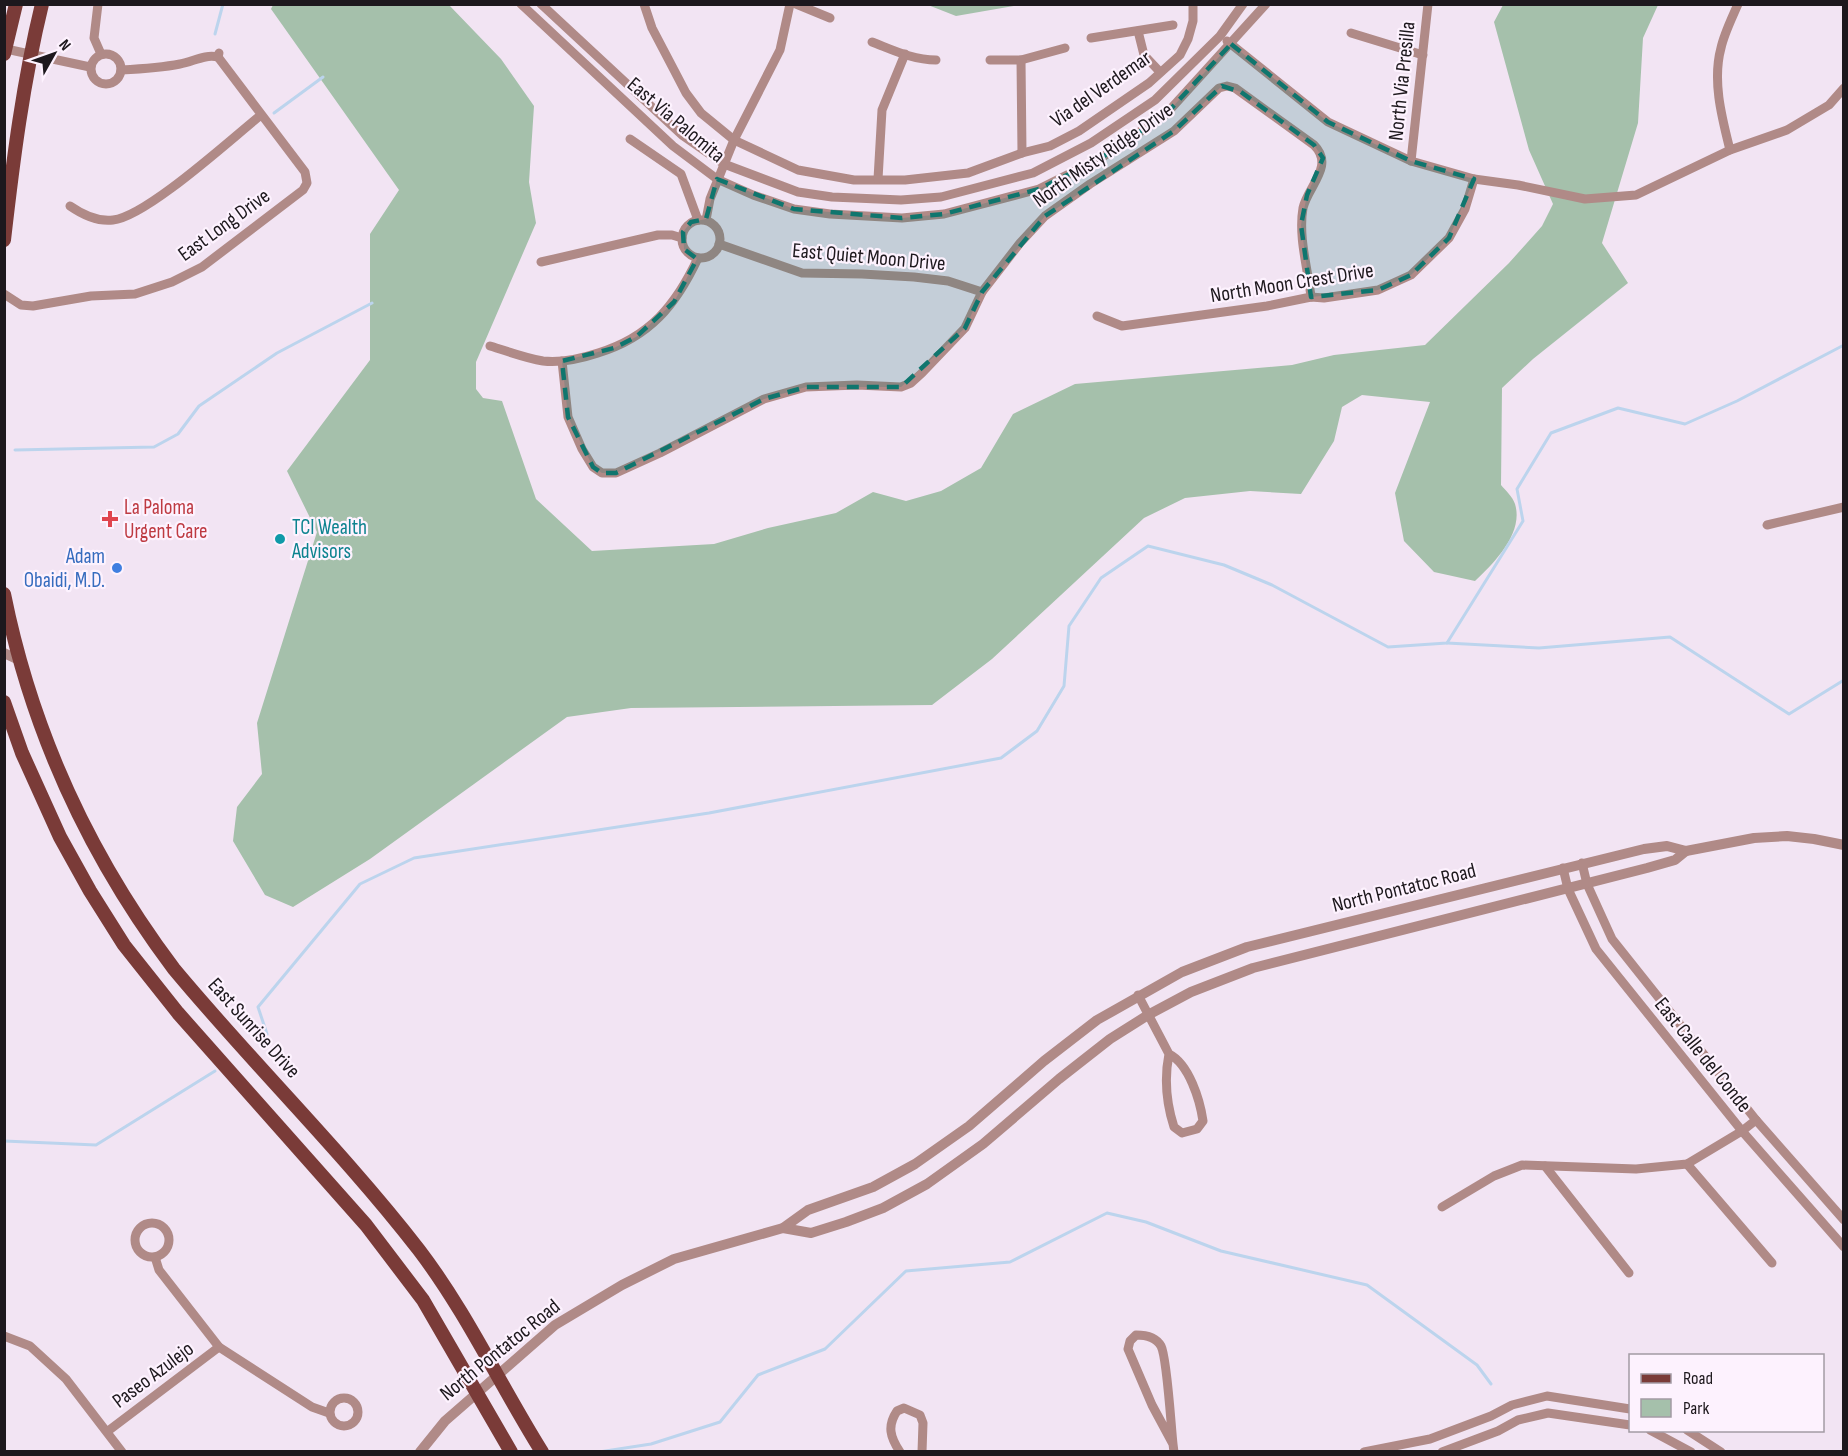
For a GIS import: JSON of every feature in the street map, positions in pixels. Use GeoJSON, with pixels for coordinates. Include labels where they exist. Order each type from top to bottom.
{"type":"FeatureCollection","features":[{"type":"Feature","properties":{"kind":"main road"},"geometry":{"type":"LineString","coordinates":[[5,51],[16,4]]}},
{"type":"Feature","properties":{"kind":"main road"},"geometry":{"type":"LineString","coordinates":[[4,240],[16,134],[30,54],[42,4]]}},
{"type":"Feature","properties":{"kind":"main road","name":"East Sunrise Drive"},"geometry":{"type":"LineString","coordinates":[[4,594],[37,717],[66,789],[101,859],[146,932],[200,1000],[370,1190],[418,1249],[443,1283],[542,1452]]}},
{"type":"Feature","properties":{"kind":"main road"},"geometry":{"type":"LineString","coordinates":[[4,702],[22,753],[60,837],[124,945],[178,1013],[366,1226],[423,1300],[511,1452]]}},
{"type":"Feature","properties":{"kind":"main road"},"geometry":{"type":"LineString","coordinates":[[124,945],[146,932]]}},
{"type":"Feature","properties":{"kind":"street"},"geometry":{"type":"LineString","coordinates":[[98,4],[94,38],[101,54]]}},
{"type":"Feature","properties":{"kind":"street","name":"East Via Palomita"},"geometry":{"type":"LineString","coordinates":[[521,4],[674,146],[717,179],[753,195],[803,210],[830,214],[902,218],[944,214],[1039,189],[1101,158],[1166,114],[1266,4]]}},
{"type":"Feature","properties":{"kind":"street","name":"East Via Palomita"},"geometry":{"type":"LineString","coordinates":[[541,4],[682,135],[724,164],[798,192],[832,197],[901,200],[941,197],[1033,172],[1092,143],[1155,100],[1220,36],[1243,4]]}},
{"type":"Feature","properties":{"kind":"street","name":"Via del Verdemar"},"geometry":{"type":"LineString","coordinates":[[644,4],[652,28],[686,93],[701,113],[734,140],[798,170],[854,180],[905,180],[968,173],[1022,153],[1050,146],[1079,131],[1149,83],[1179,55],[1188,39],[1192,21],[1192,4]]}},
{"type":"Feature","properties":{"kind":"street"},"geometry":{"type":"LineString","coordinates":[[702,220],[734,140],[780,50],[790,4]]}},
{"type":"Feature","properties":{"kind":"street"},"geometry":{"type":"LineString","coordinates":[[796,4],[830,18]]}},
{"type":"Feature","properties":{"kind":"street","name":"North Via Presilla"},"geometry":{"type":"LineString","coordinates":[[1412,161],[1428,4]]}},
{"type":"Feature","properties":{"kind":"street"},"geometry":{"type":"LineString","coordinates":[[1730,150],[1719,105],[1720,49],[1738,4]]}},
{"type":"Feature","properties":{"kind":"street"},"geometry":{"type":"LineString","coordinates":[[1091,38],[1173,25]]}},
{"type":"Feature","properties":{"kind":"street"},"geometry":{"type":"LineString","coordinates":[[1138,31],[1144,55],[1160,72]]}},
{"type":"Feature","properties":{"kind":"street"},"geometry":{"type":"LineString","coordinates":[[1351,33],[1423,55]]}},
{"type":"Feature","properties":{"kind":"street"},"geometry":{"type":"LineString","coordinates":[[1220,36],[1328,122],[1412,161],[1473,179],[1518,185],[1585,199],[1636,195],[1730,150],[1787,130],[1829,105],[1844,88]]}},
{"type":"Feature","properties":{"kind":"street"},"geometry":{"type":"LineString","coordinates":[[872,42],[925,60],[936,60]]}},
{"type":"Feature","properties":{"kind":"street"},"geometry":{"type":"LineString","coordinates":[[990,60],[1021,60],[1065,48]]}},
{"type":"Feature","properties":{"kind":"street"},"geometry":{"type":"LineString","coordinates":[[5,51],[30,54],[90,68]]}},
{"type":"Feature","properties":{"kind":"street"},"geometry":{"type":"LineString","coordinates":[[106,53],[119,61],[120,75],[112,83],[102,84],[93,78],[90,68],[93,59],[101,54],[106,53]]}},
{"type":"Feature","properties":{"kind":"street","name":"East Long Drive"},"geometry":{"type":"LineString","coordinates":[[4,294],[21,305],[33,306],[83,297],[135,294],[172,282],[202,267],[296,195],[307,183],[305,172],[261,115],[219,54],[158,68],[121,70]]}},
{"type":"Feature","properties":{"kind":"street"},"geometry":{"type":"LineString","coordinates":[[878,179],[882,110],[905,54]]}},
{"type":"Feature","properties":{"kind":"street"},"geometry":{"type":"LineString","coordinates":[[1021,60],[1022,153]]}},
{"type":"Feature","properties":{"kind":"street","name":"North Misty Ridge Drive"},"geometry":{"type":"LineString","coordinates":[[562,361],[568,417],[582,449],[601,476],[616,473],[660,453],[764,399],[806,387],[857,385],[901,387],[910,383],[966,328],[982,292],[1020,243],[1045,216],[1090,184],[1174,131],[1222,86],[1231,86],[1325,153],[1323,167],[1307,195],[1301,225],[1311,297]]}},
{"type":"Feature","properties":{"kind":"street"},"geometry":{"type":"LineString","coordinates":[[70,206],[87,216],[105,220],[114,220],[133,214],[153,202],[261,115]]}},
{"type":"Feature","properties":{"kind":"street"},"geometry":{"type":"LineString","coordinates":[[630,139],[681,174],[702,220]]}},
{"type":"Feature","properties":{"kind":"street","name":"North Moon Crest Drive"},"geometry":{"type":"LineString","coordinates":[[1097,316],[1122,326],[1256,308],[1311,297],[1324,298],[1378,290],[1411,275],[1449,238],[1465,209],[1473,179]]}},
{"type":"Feature","properties":{"kind":"street"},"geometry":{"type":"LineString","coordinates":[[702,220],[711,223],[718,232],[719,244],[709,256],[698,258],[688,253],[681,238],[686,226],[702,220]]}},
{"type":"Feature","properties":{"kind":"street"},"geometry":{"type":"LineString","coordinates":[[541,262],[658,235],[672,235],[681,238]]}},
{"type":"Feature","properties":{"kind":"street","name":"East Quiet Moon Drive"},"geometry":{"type":"LineString","coordinates":[[719,244],[802,273],[914,277],[948,281],[982,292]]}},
{"type":"Feature","properties":{"kind":"street"},"geometry":{"type":"LineString","coordinates":[[490,346],[543,360],[562,361],[614,348],[636,337],[657,321],[674,302],[698,258]]}},
{"type":"Feature","properties":{"kind":"street"},"geometry":{"type":"LineString","coordinates":[[1767,525],[1844,507]]}},
{"type":"Feature","properties":{"kind":"street"},"geometry":{"type":"LineString","coordinates":[[4,652],[20,660]]}},
{"type":"Feature","properties":{"kind":"street","name":"North Pontatoc Road"},"geometry":{"type":"LineString","coordinates":[[420,1452],[445,1421],[555,1325],[622,1285],[674,1259],[783,1228],[808,1210],[873,1187],[915,1164],[969,1126],[1044,1061],[1097,1020],[1182,972],[1247,947],[1644,849],[1667,846],[1686,851],[1754,838],[1787,836],[1844,845]]}},
{"type":"Feature","properties":{"kind":"street","name":"North Pontatoc Road"},"geometry":{"type":"LineString","coordinates":[[783,1228],[811,1233],[883,1208],[927,1184],[983,1144],[1110,1039],[1191,992],[1253,968],[1587,884],[1675,860],[1686,851]]}},
{"type":"Feature","properties":{"kind":"street","name":"East Calle del Conde"},"geometry":{"type":"LineString","coordinates":[[1582,863],[1587,884],[1612,939],[1756,1120],[1844,1220]]}},
{"type":"Feature","properties":{"kind":"street","name":"East Calle del Conde"},"geometry":{"type":"LineString","coordinates":[[1563,868],[1568,889],[1596,949],[1742,1131],[1844,1247]]}},
{"type":"Feature","properties":{"kind":"street"},"geometry":{"type":"LineString","coordinates":[[1138,995],[1169,1054],[1177,1058],[1192,1084],[1200,1103],[1203,1121],[1197,1129],[1182,1132],[1174,1127],[1166,1094],[1165,1072],[1169,1054]]}},
{"type":"Feature","properties":{"kind":"street"},"geometry":{"type":"LineString","coordinates":[[1442,1207],[1504,1172],[1522,1165],[1636,1169],[1687,1164],[1756,1120]]}},
{"type":"Feature","properties":{"kind":"street"},"geometry":{"type":"LineString","coordinates":[[1687,1164],[1772,1263]]}},
{"type":"Feature","properties":{"kind":"street"},"geometry":{"type":"LineString","coordinates":[[1545,1166],[1629,1273]]}},
{"type":"Feature","properties":{"kind":"street"},"geometry":{"type":"LineString","coordinates":[[155,1257],[159,1270],[219,1347],[312,1407],[330,1413]]}},
{"type":"Feature","properties":{"kind":"street"},"geometry":{"type":"LineString","coordinates":[[1136,1335],[1155,1340],[1163,1352],[1173,1448],[1128,1349],[1130,1341],[1136,1335]]}},
{"type":"Feature","properties":{"kind":"street"},"geometry":{"type":"LineString","coordinates":[[4,1336],[30,1346],[66,1379],[122,1452]]}},
{"type":"Feature","properties":{"kind":"street","name":"Paseo Azulejo"},"geometry":{"type":"LineString","coordinates":[[108,1431],[219,1347]]}},
{"type":"Feature","properties":{"kind":"street"},"geometry":{"type":"LineString","coordinates":[[1364,1452],[1430,1439],[1491,1416],[1512,1405],[1547,1396],[1629,1409]]}},
{"type":"Feature","properties":{"kind":"street"},"geometry":{"type":"LineString","coordinates":[[900,1452],[893,1441],[890,1426],[897,1411],[904,1408],[920,1415],[923,1423],[922,1452]]}},
{"type":"Feature","properties":{"kind":"street"},"geometry":{"type":"LineString","coordinates":[[1442,1452],[1498,1431],[1518,1420],[1548,1413],[1629,1425]]}},
{"type":"Feature","properties":{"kind":"street"},"geometry":{"type":"LineString","coordinates":[[1652,1432],[1691,1452]]}},
{"type":"Feature","properties":{"kind":"street"},"geometry":{"type":"LineString","coordinates":[[1689,1432],[1721,1452]]}},
{"type":"Feature","properties":{"kind":"highlighted area"},"geometry":{"type":"Polygon","coordinates":[[[1231,44],[1328,122],[1411,161],[1474,179],[1449,238],[1411,275],[1378,290],[1311,297],[1301,225],[1307,195],[1323,158],[1314,145],[1241,92],[1222,86],[1174,131],[1045,216],[982,292],[965,328],[901,387],[806,387],[764,399],[616,473],[602,473],[593,467],[568,417],[562,361],[614,348],[636,337],[674,302],[697,259],[684,249],[683,232],[691,222],[706,219],[717,179],[794,209],[902,218],[944,214],[1039,189],[1101,158],[1166,114],[1231,44]]]}},
{"type":"Feature","properties":{"kind":"green space"},"geometry":{"type":"Polygon","coordinates":[[[928,4],[1020,5],[956,16],[928,4]]]}},
{"type":"Feature","properties":{"kind":"green space"},"geometry":{"type":"Polygon","coordinates":[[[273,5],[449,5],[501,59],[534,106],[529,182],[536,223],[476,362],[476,389],[483,398],[502,401],[536,499],[592,551],[714,544],[768,528],[836,513],[873,492],[906,501],[941,491],[981,468],[1013,414],[1075,384],[1292,365],[1334,355],[1425,345],[1509,263],[1542,226],[1553,204],[1529,150],[1494,22],[1503,5],[1658,5],[1643,38],[1638,123],[1602,243],[1628,283],[1533,359],[1502,388],[1501,485],[1511,496],[1517,515],[1506,547],[1475,581],[1434,572],[1404,541],[1395,493],[1430,402],[1362,395],[1342,407],[1334,441],[1301,494],[1250,491],[1185,498],[1144,518],[992,659],[932,705],[631,708],[567,717],[370,859],[293,907],[265,895],[233,841],[237,807],[262,774],[257,723],[317,532],[287,471],[370,360],[370,234],[399,190],[271,9],[273,5]]]}},
{"type":"Feature","properties":{"kind":"waterway"},"geometry":{"type":"LineString","coordinates":[[215,34],[223,4]]}},
{"type":"Feature","properties":{"kind":"waterway"},"geometry":{"type":"LineString","coordinates":[[274,113],[323,77]]}},
{"type":"Feature","properties":{"kind":"waterway"},"geometry":{"type":"LineString","coordinates":[[15,450],[154,447],[178,434],[199,406],[277,353],[372,303]]}},
{"type":"Feature","properties":{"kind":"waterway"},"geometry":{"type":"LineString","coordinates":[[267,1034],[258,1007],[360,884],[414,858],[709,813],[1001,758],[1037,731],[1064,686],[1069,626],[1101,578],[1148,546],[1224,565],[1272,585],[1388,647],[1447,643],[1523,521],[1517,489],[1551,433],[1618,408],[1685,424],[1737,401],[1844,345]]}},
{"type":"Feature","properties":{"kind":"waterway"},"geometry":{"type":"LineString","coordinates":[[1447,643],[1539,648],[1670,637],[1789,714],[1844,680]]}},
{"type":"Feature","properties":{"kind":"waterway"},"geometry":{"type":"LineString","coordinates":[[4,1141],[96,1145],[215,1071]]}},
{"type":"Feature","properties":{"kind":"waterway"},"geometry":{"type":"LineString","coordinates":[[599,1452],[651,1444],[720,1422],[758,1375],[825,1349],[906,1271],[1010,1262],[1107,1213],[1146,1222],[1221,1251],[1367,1285],[1477,1365],[1491,1384]]}},
{"type":"Feature","properties":{"kind":"place","name":"La Paloma Urgent Care"},"geometry":{"type":"Point","coordinates":[110,519]}},
{"type":"Feature","properties":{"kind":"place","name":"TCI Wealth Advisors"},"geometry":{"type":"Point","coordinates":[280,539]}},
{"type":"Feature","properties":{"kind":"place","name":"Adam Obaidi, M.D."},"geometry":{"type":"Point","coordinates":[117,568]}}]}
